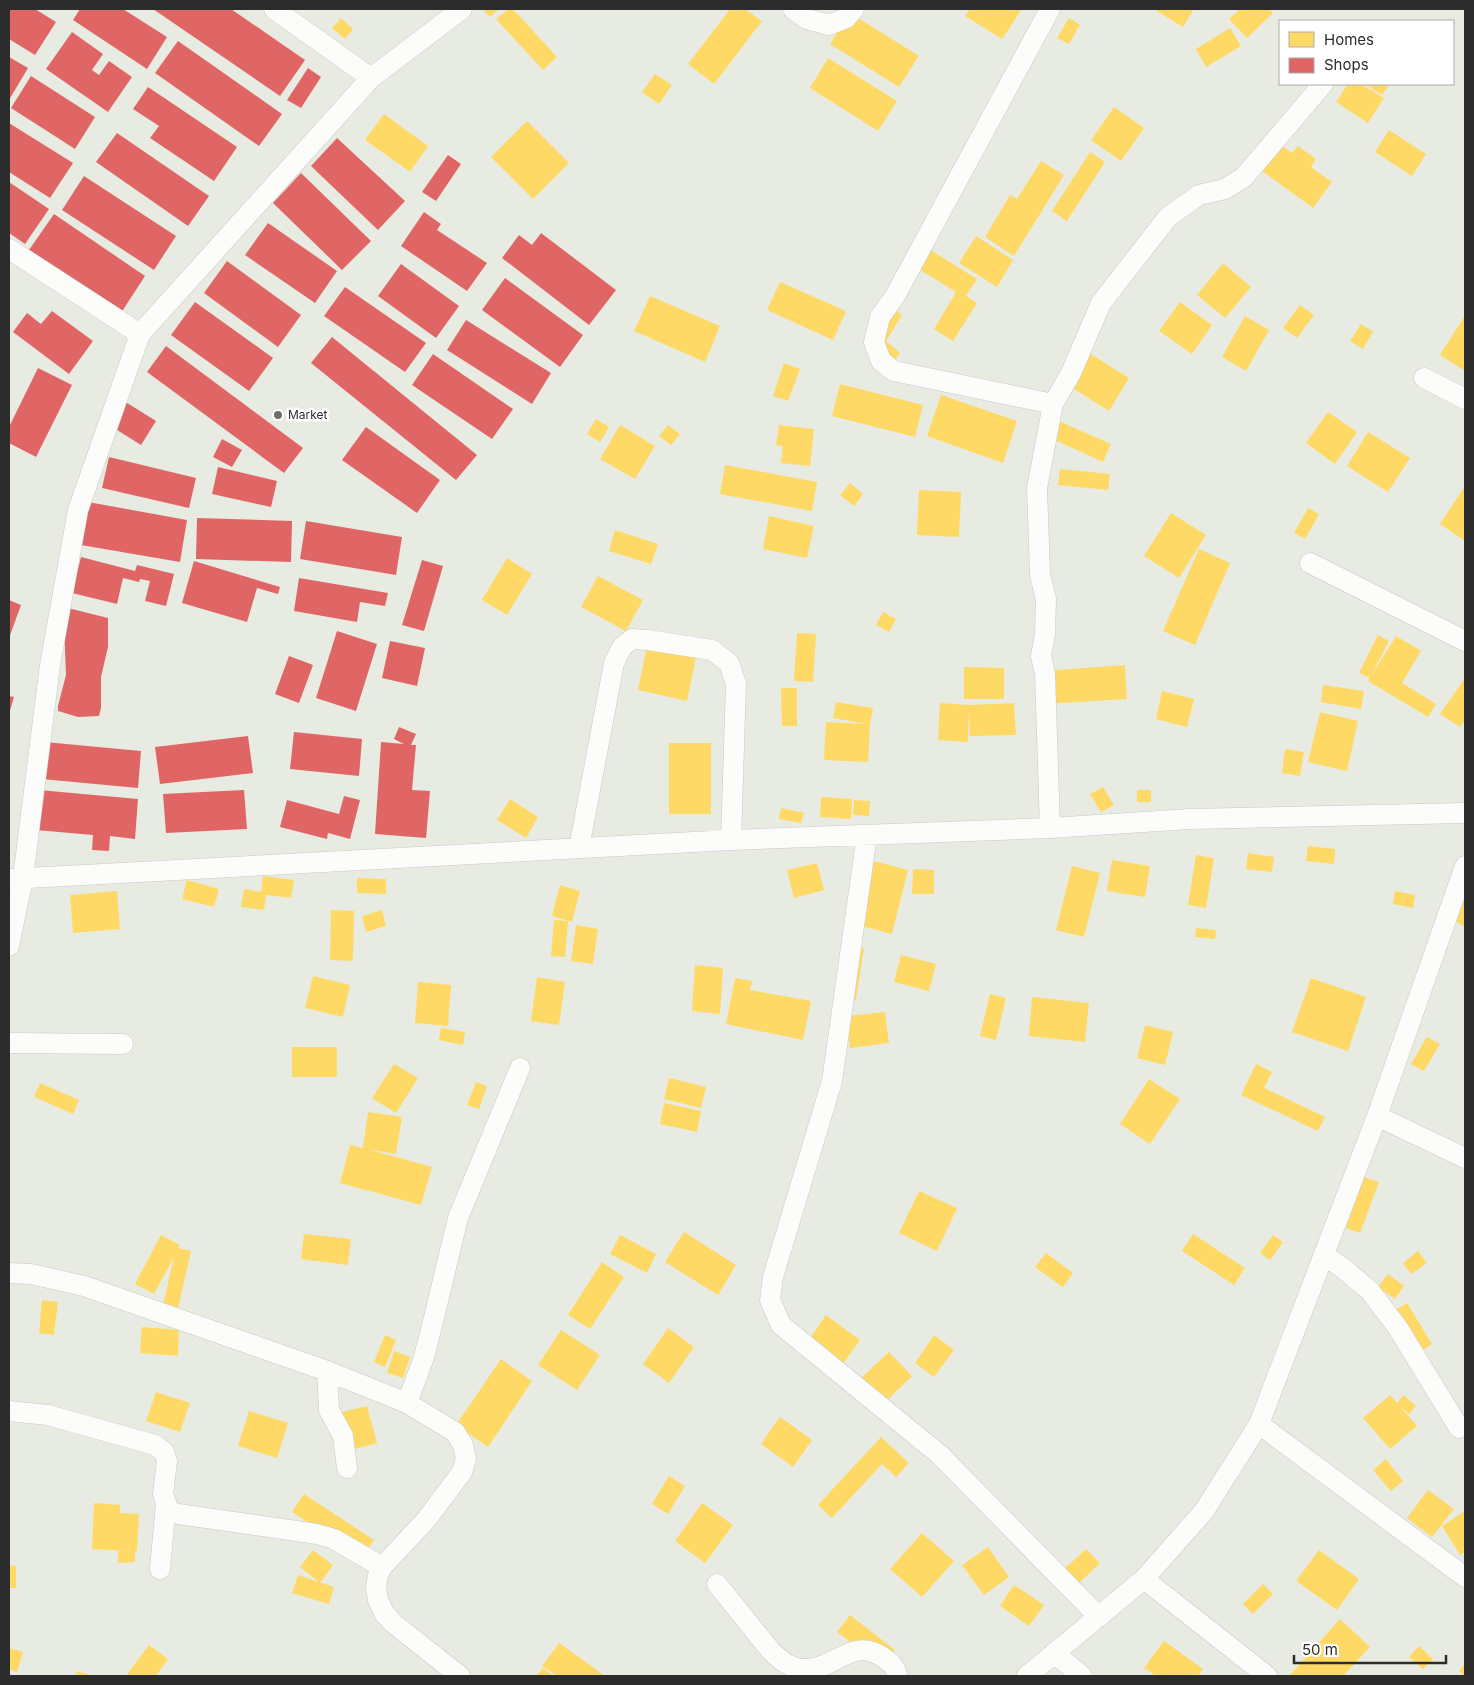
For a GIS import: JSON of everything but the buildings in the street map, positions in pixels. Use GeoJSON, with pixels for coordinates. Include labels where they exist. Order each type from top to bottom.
{"type":"FeatureCollection","features":[{"type":"Feature","properties":{"kind":"street"},"geometry":{"type":"LineString","coordinates":[[274,9],[370,78]]}},
{"type":"Feature","properties":{"kind":"street"},"geometry":{"type":"LineString","coordinates":[[9,946],[16,879],[50,665],[78,510],[140,334],[370,78],[462,9]]}},
{"type":"Feature","properties":{"kind":"street"},"geometry":{"type":"LineString","coordinates":[[793,9],[807,18],[829,25],[846,18],[854,9]]}},
{"type":"Feature","properties":{"kind":"street"},"geometry":{"type":"LineString","coordinates":[[1050,9],[900,288],[880,317],[874,342],[881,360],[894,371],[1054,404]]}},
{"type":"Feature","properties":{"kind":"street"},"geometry":{"type":"LineString","coordinates":[[1050,828],[1045,674],[1041,656],[1045,634],[1046,599],[1040,575],[1036,488],[1054,404],[1071,373],[1101,303],[1168,217],[1199,195],[1226,189],[1244,176],[1322,85]]}},
{"type":"Feature","properties":{"kind":"street"},"geometry":{"type":"LineString","coordinates":[[9,249],[140,334]]}},
{"type":"Feature","properties":{"kind":"street"},"geometry":{"type":"LineString","coordinates":[[1424,378],[1465,399]]}},
{"type":"Feature","properties":{"kind":"street"},"geometry":{"type":"LineString","coordinates":[[1310,563],[1465,641]]}},
{"type":"Feature","properties":{"kind":"street"},"geometry":{"type":"LineString","coordinates":[[579,848],[614,663],[622,647],[632,639],[712,650],[729,663],[736,684],[731,840]]}},
{"type":"Feature","properties":{"kind":"street"},"geometry":{"type":"LineString","coordinates":[[16,879],[731,840],[1050,828],[1190,819],[1465,812]]}},
{"type":"Feature","properties":{"kind":"street"},"geometry":{"type":"LineString","coordinates":[[867,835],[832,1081],[773,1277],[770,1300],[782,1325],[940,1455],[1099,1617]]}},
{"type":"Feature","properties":{"kind":"street"},"geometry":{"type":"LineString","coordinates":[[1027,1676],[1144,1579],[1204,1511],[1259,1424],[1377,1116],[1465,866]]}},
{"type":"Feature","properties":{"kind":"street"},"geometry":{"type":"LineString","coordinates":[[9,1043],[123,1044]]}},
{"type":"Feature","properties":{"kind":"street"},"geometry":{"type":"LineString","coordinates":[[407,1403],[427,1345],[458,1218],[520,1068]]}},
{"type":"Feature","properties":{"kind":"street"},"geometry":{"type":"LineString","coordinates":[[1377,1116],[1465,1158]]}},
{"type":"Feature","properties":{"kind":"street"},"geometry":{"type":"LineString","coordinates":[[1324,1255],[1370,1291],[1398,1328],[1459,1428]]}},
{"type":"Feature","properties":{"kind":"street"},"geometry":{"type":"LineString","coordinates":[[9,1273],[31,1274],[84,1286],[327,1371],[407,1403],[455,1432],[462,1445],[466,1459],[462,1472],[426,1520],[382,1567],[376,1586],[378,1600],[384,1613],[393,1623],[460,1676]]}},
{"type":"Feature","properties":{"kind":"street"},"geometry":{"type":"LineString","coordinates":[[327,1371],[329,1410],[343,1436],[346,1468]]}},
{"type":"Feature","properties":{"kind":"street"},"geometry":{"type":"LineString","coordinates":[[9,1411],[48,1415],[155,1445],[164,1452],[167,1461],[163,1494],[169,1511],[178,1514],[317,1534],[334,1539],[382,1567]]}},
{"type":"Feature","properties":{"kind":"street"},"geometry":{"type":"LineString","coordinates":[[1259,1424],[1465,1577]]}},
{"type":"Feature","properties":{"kind":"street"},"geometry":{"type":"LineString","coordinates":[[160,1569],[166,1503]]}},
{"type":"Feature","properties":{"kind":"street"},"geometry":{"type":"LineString","coordinates":[[1144,1579],[1267,1676]]}},
{"type":"Feature","properties":{"kind":"street"},"geometry":{"type":"LineString","coordinates":[[717,1584],[780,1661],[792,1667],[806,1670],[819,1668],[848,1653],[870,1650],[890,1662],[896,1670],[897,1676]]}},
{"type":"Feature","properties":{"kind":"street"},"geometry":{"type":"LineString","coordinates":[[1054,1653],[1082,1676]]}},
{"type":"Feature","properties":{"kind":"place","name":"Market"},"geometry":{"type":"Point","coordinates":[278,415]}}]}
